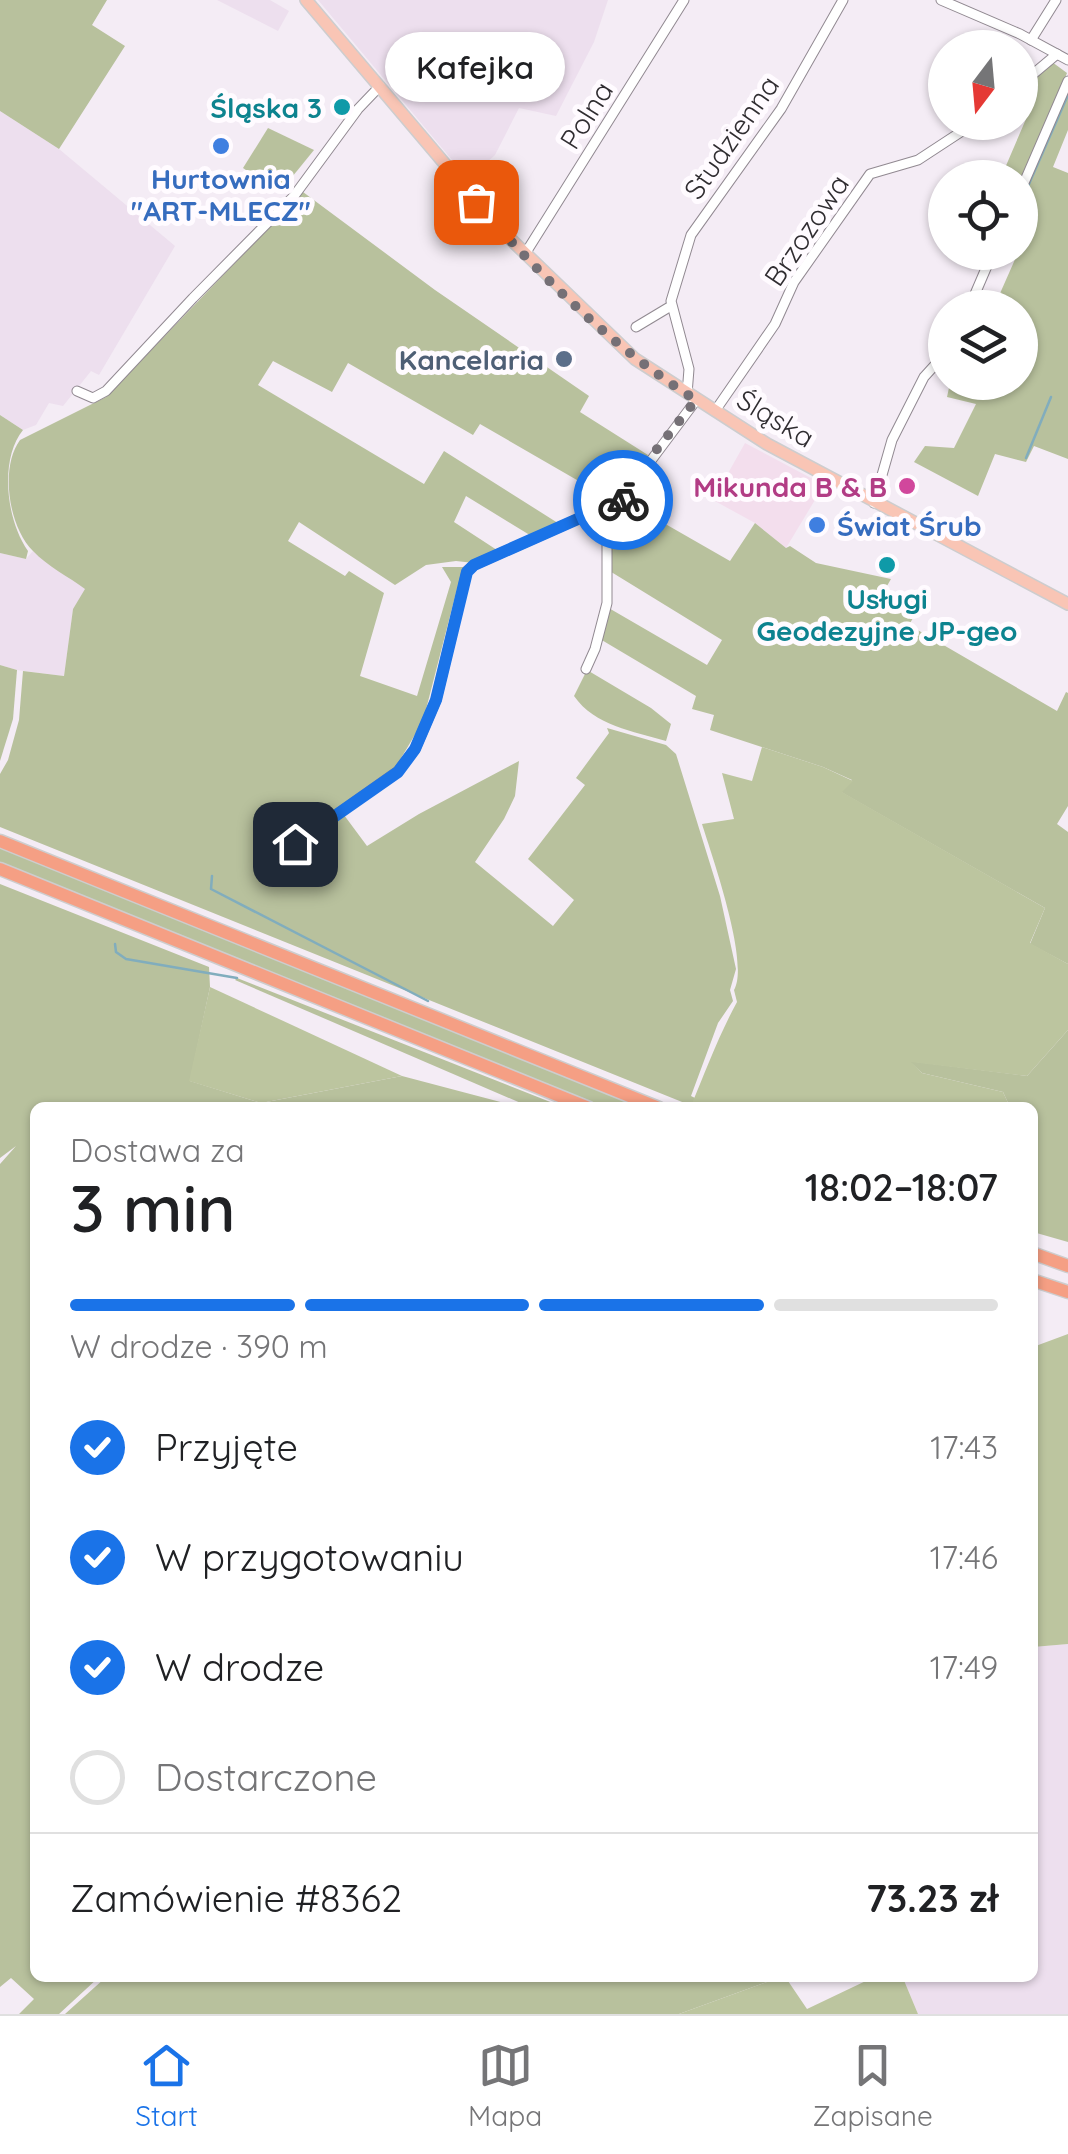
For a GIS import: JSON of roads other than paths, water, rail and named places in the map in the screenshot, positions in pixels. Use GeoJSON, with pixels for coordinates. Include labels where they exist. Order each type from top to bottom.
{"type":"FeatureCollection","features":[{"type":"Feature","properties":{"kind":"highway"},"geometry":{"type":"LineString","coordinates":[[0,841],[644,1102]]}},
{"type":"Feature","properties":{"kind":"highway"},"geometry":{"type":"LineString","coordinates":[[0,869],[573,1102]]}},
{"type":"Feature","properties":{"kind":"highway"},"geometry":{"type":"LineString","coordinates":[[1038,1255],[1068,1266]]}},
{"type":"Feature","properties":{"kind":"highway"},"geometry":{"type":"LineString","coordinates":[[1038,1282],[1068,1292]]}},
{"type":"Feature","properties":{"kind":"main road","name":"Śląska"},"geometry":{"type":"LineString","coordinates":[[306,0],[491,219],[635,359],[715,411],[874,503],[1068,604]]}},
{"type":"Feature","properties":{"kind":"street","name":"Polna"},"geometry":{"type":"LineString","coordinates":[[525,254],[684,0]]}},
{"type":"Feature","properties":{"kind":"street","name":"Studzienna"},"geometry":{"type":"LineString","coordinates":[[692,397],[672,306],[691,234],[782,110],[843,0]]}},
{"type":"Feature","properties":{"kind":"street"},"geometry":{"type":"LineString","coordinates":[[941,0],[1008,30]]}},
{"type":"Feature","properties":{"kind":"street"},"geometry":{"type":"LineString","coordinates":[[1037,30],[1056,0]]}},
{"type":"Feature","properties":{"kind":"street"},"geometry":{"type":"LineString","coordinates":[[1038,44],[1068,60]]}},
{"type":"Feature","properties":{"kind":"street"},"geometry":{"type":"LineString","coordinates":[[1038,70],[1056,54]]}},
{"type":"Feature","properties":{"kind":"street"},"geometry":{"type":"LineString","coordinates":[[1034,160],[1068,81]]}},
{"type":"Feature","properties":{"kind":"street"},"geometry":{"type":"LineString","coordinates":[[77,391],[93,398],[106,391],[294,196],[358,109],[380,86]]}},
{"type":"Feature","properties":{"kind":"street","name":"Brzozowa"},"geometry":{"type":"LineString","coordinates":[[715,411],[775,324],[794,282],[870,174],[918,160],[949,140]]}},
{"type":"Feature","properties":{"kind":"street"},"geometry":{"type":"LineString","coordinates":[[636,327],[672,306]]}},
{"type":"Feature","properties":{"kind":"street"},"geometry":{"type":"LineString","coordinates":[[874,503],[892,440],[928,373]]}},
{"type":"Feature","properties":{"kind":"street"},"geometry":{"type":"LineString","coordinates":[[586,669],[596,649],[606,603],[607,538],[617,506],[692,397]]}},
{"type":"Feature","properties":{"kind":"street"},"geometry":{"type":"LineString","coordinates":[[295,844],[398,772],[415,749],[436,700],[467,572],[474,565],[598,510],[617,506]]}},
{"type":"Feature","properties":{"kind":"waterway"},"geometry":{"type":"LineString","coordinates":[[1038,163],[1068,95]]}},
{"type":"Feature","properties":{"kind":"waterway"},"geometry":{"type":"LineString","coordinates":[[1026,458],[1051,397]]}},
{"type":"Feature","properties":{"kind":"waterway"},"geometry":{"type":"LineString","coordinates":[[212,876],[211,889],[428,1001]]}},
{"type":"Feature","properties":{"kind":"waterway"},"geometry":{"type":"LineString","coordinates":[[115,944],[116,952],[126,959],[237,978]]}},
{"type":"Feature","properties":{"kind":"place","name":"Śląska 3"},"geometry":{"type":"Point","coordinates":[342,107]}},
{"type":"Feature","properties":{"kind":"place","name":"Hurtownia \"ART-MLECZ\""},"geometry":{"type":"Point","coordinates":[221,146]}},
{"type":"Feature","properties":{"kind":"place","name":"Kafejka"},"geometry":{"type":"Point","coordinates":[476,202]}},
{"type":"Feature","properties":{"kind":"place","name":"Kancelaria"},"geometry":{"type":"Point","coordinates":[564,359]}},
{"type":"Feature","properties":{"kind":"place","name":"Mikunda B & B"},"geometry":{"type":"Point","coordinates":[907,486]}},
{"type":"Feature","properties":{"kind":"place","name":"Świat Śrub"},"geometry":{"type":"Point","coordinates":[817,525]}},
{"type":"Feature","properties":{"kind":"place","name":"Usługi Geodezyjne JP-geo"},"geometry":{"type":"Point","coordinates":[887,565]}}]}
